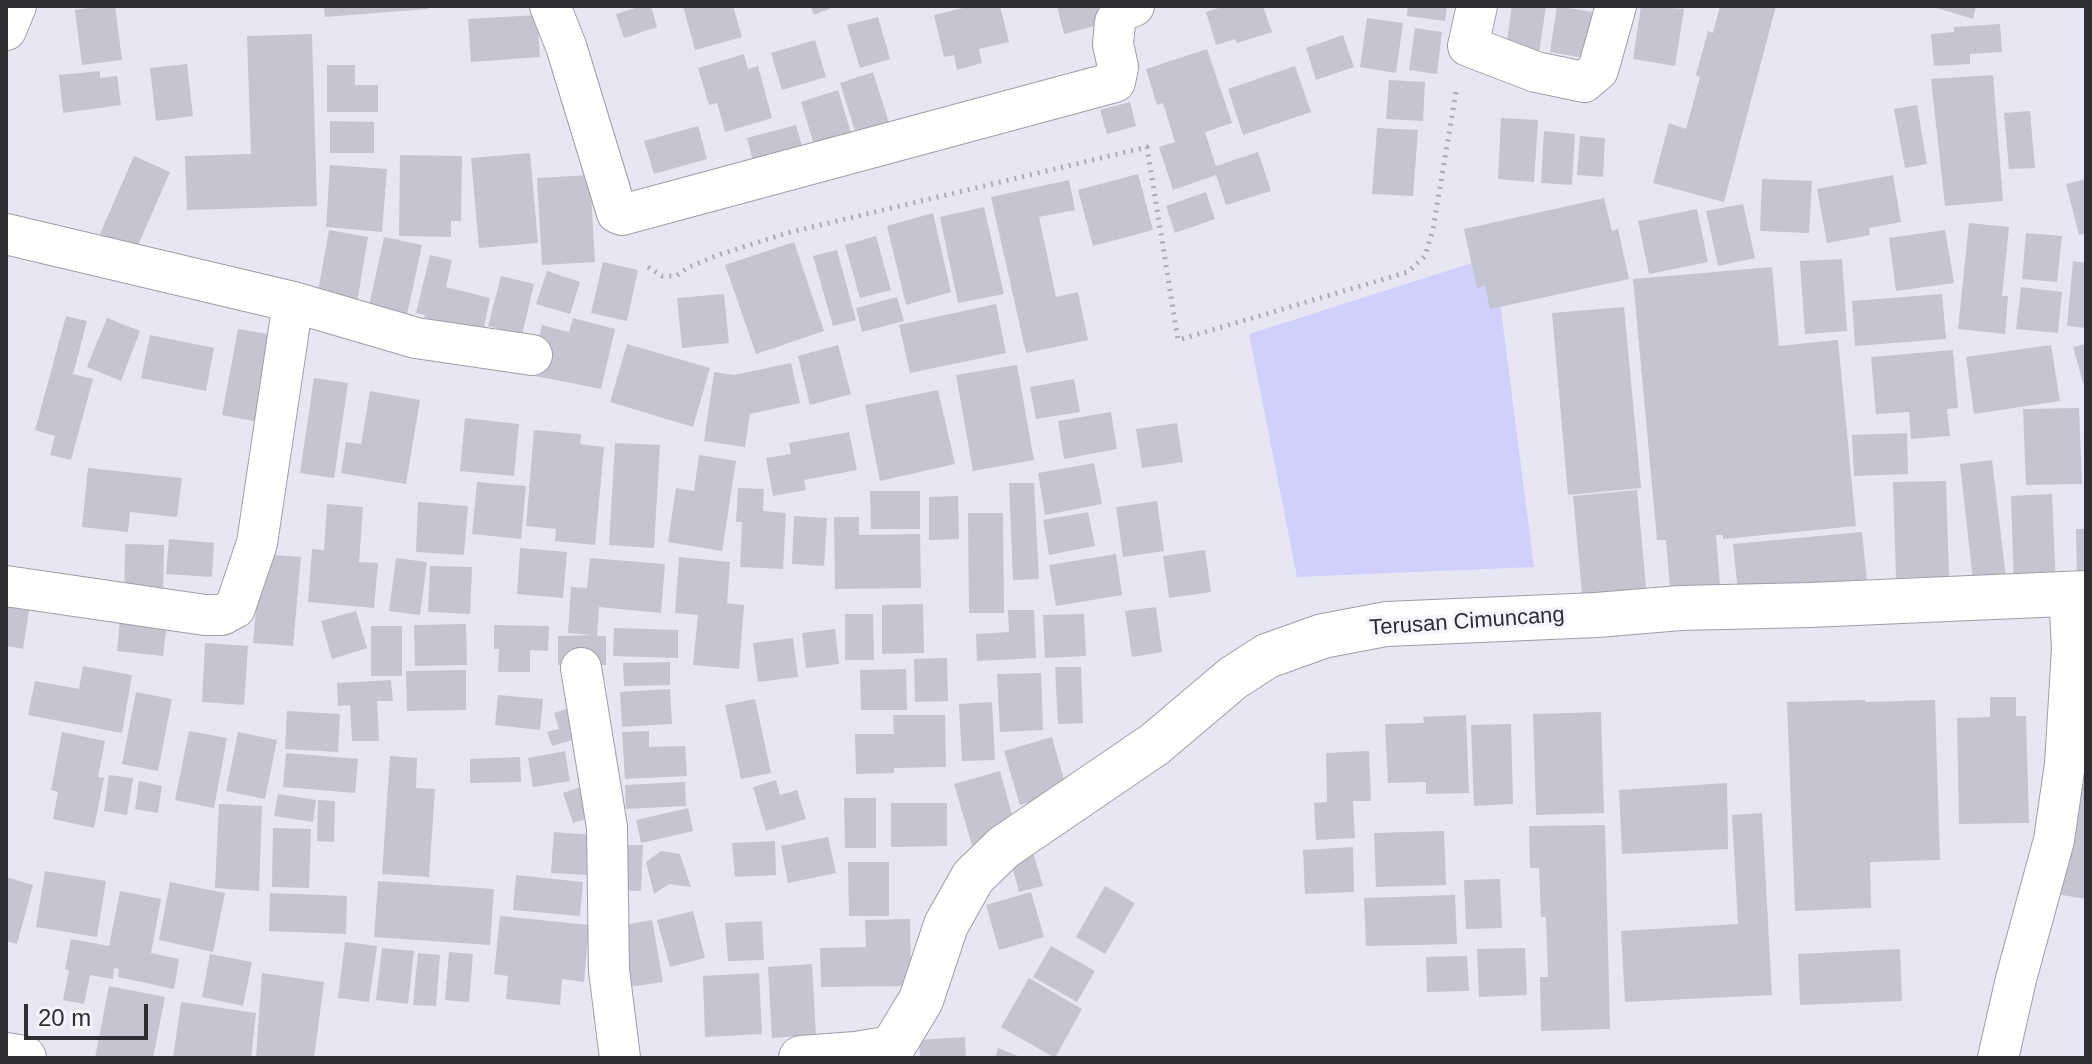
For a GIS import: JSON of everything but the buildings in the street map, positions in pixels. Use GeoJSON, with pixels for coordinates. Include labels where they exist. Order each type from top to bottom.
{"type":"FeatureCollection","features":[{"type":"Feature","properties":{"kind":"street"},"geometry":{"type":"LineString","coordinates":[[6,30],[16,6]]}},
{"type":"Feature","properties":{"kind":"street"},"geometry":{"type":"LineString","coordinates":[[550,6],[566,46],[617,213],[622,215],[1115,82],[1118,67],[1113,44],[1115,22],[1121,11],[1134,6]]}},
{"type":"Feature","properties":{"kind":"street"},"geometry":{"type":"LineString","coordinates":[[1477,6],[1468,46],[1536,72],[1584,82],[1598,70],[1616,6]]}},
{"type":"Feature","properties":{"kind":"street"},"geometry":{"type":"LineString","coordinates":[[6,234],[293,302],[416,338],[532,355]]}},
{"type":"Feature","properties":{"kind":"street"},"geometry":{"type":"LineString","coordinates":[[6,586],[205,615],[222,615],[235,608],[257,543],[293,302]]}},
{"type":"Feature","properties":{"kind":"street"},"geometry":{"type":"LineString","coordinates":[[1998,1058],[2056,825],[2065,764],[2077,593]]}},
{"type":"Feature","properties":{"kind":"street","name":"Terusan Cimuncang"},"geometry":{"type":"LineString","coordinates":[[893,1053],[921,1000],[946,925],[973,877],[1004,847],[1155,744],[1233,678],[1267,656],[1323,636],[1386,624],[1597,615],[1680,608],[2077,593]]}},
{"type":"Feature","properties":{"kind":"street"},"geometry":{"type":"LineString","coordinates":[[581,668],[607,827],[609,970],[620,1058]]}},
{"type":"Feature","properties":{"kind":"street"},"geometry":{"type":"LineString","coordinates":[[801,1058],[893,1053]]}},
{"type":"Feature","properties":{"kind":"street"},"geometry":{"type":"LineString","coordinates":[[6,1055],[24,1058]]}},
{"type":"Feature","properties":{"kind":"path"},"geometry":{"type":"LineString","coordinates":[[648,267],[662,276],[676,276],[718,255],[787,233],[1147,147],[1178,340],[1408,272],[1425,256],[1433,229],[1453,101],[1468,46]]}},
{"type":"Feature","properties":{"kind":"shaded area"},"geometry":{"type":"Polygon","coordinates":[[[1494,256],[1534,567],[1297,577],[1249,334],[1494,256]]]}}]}
